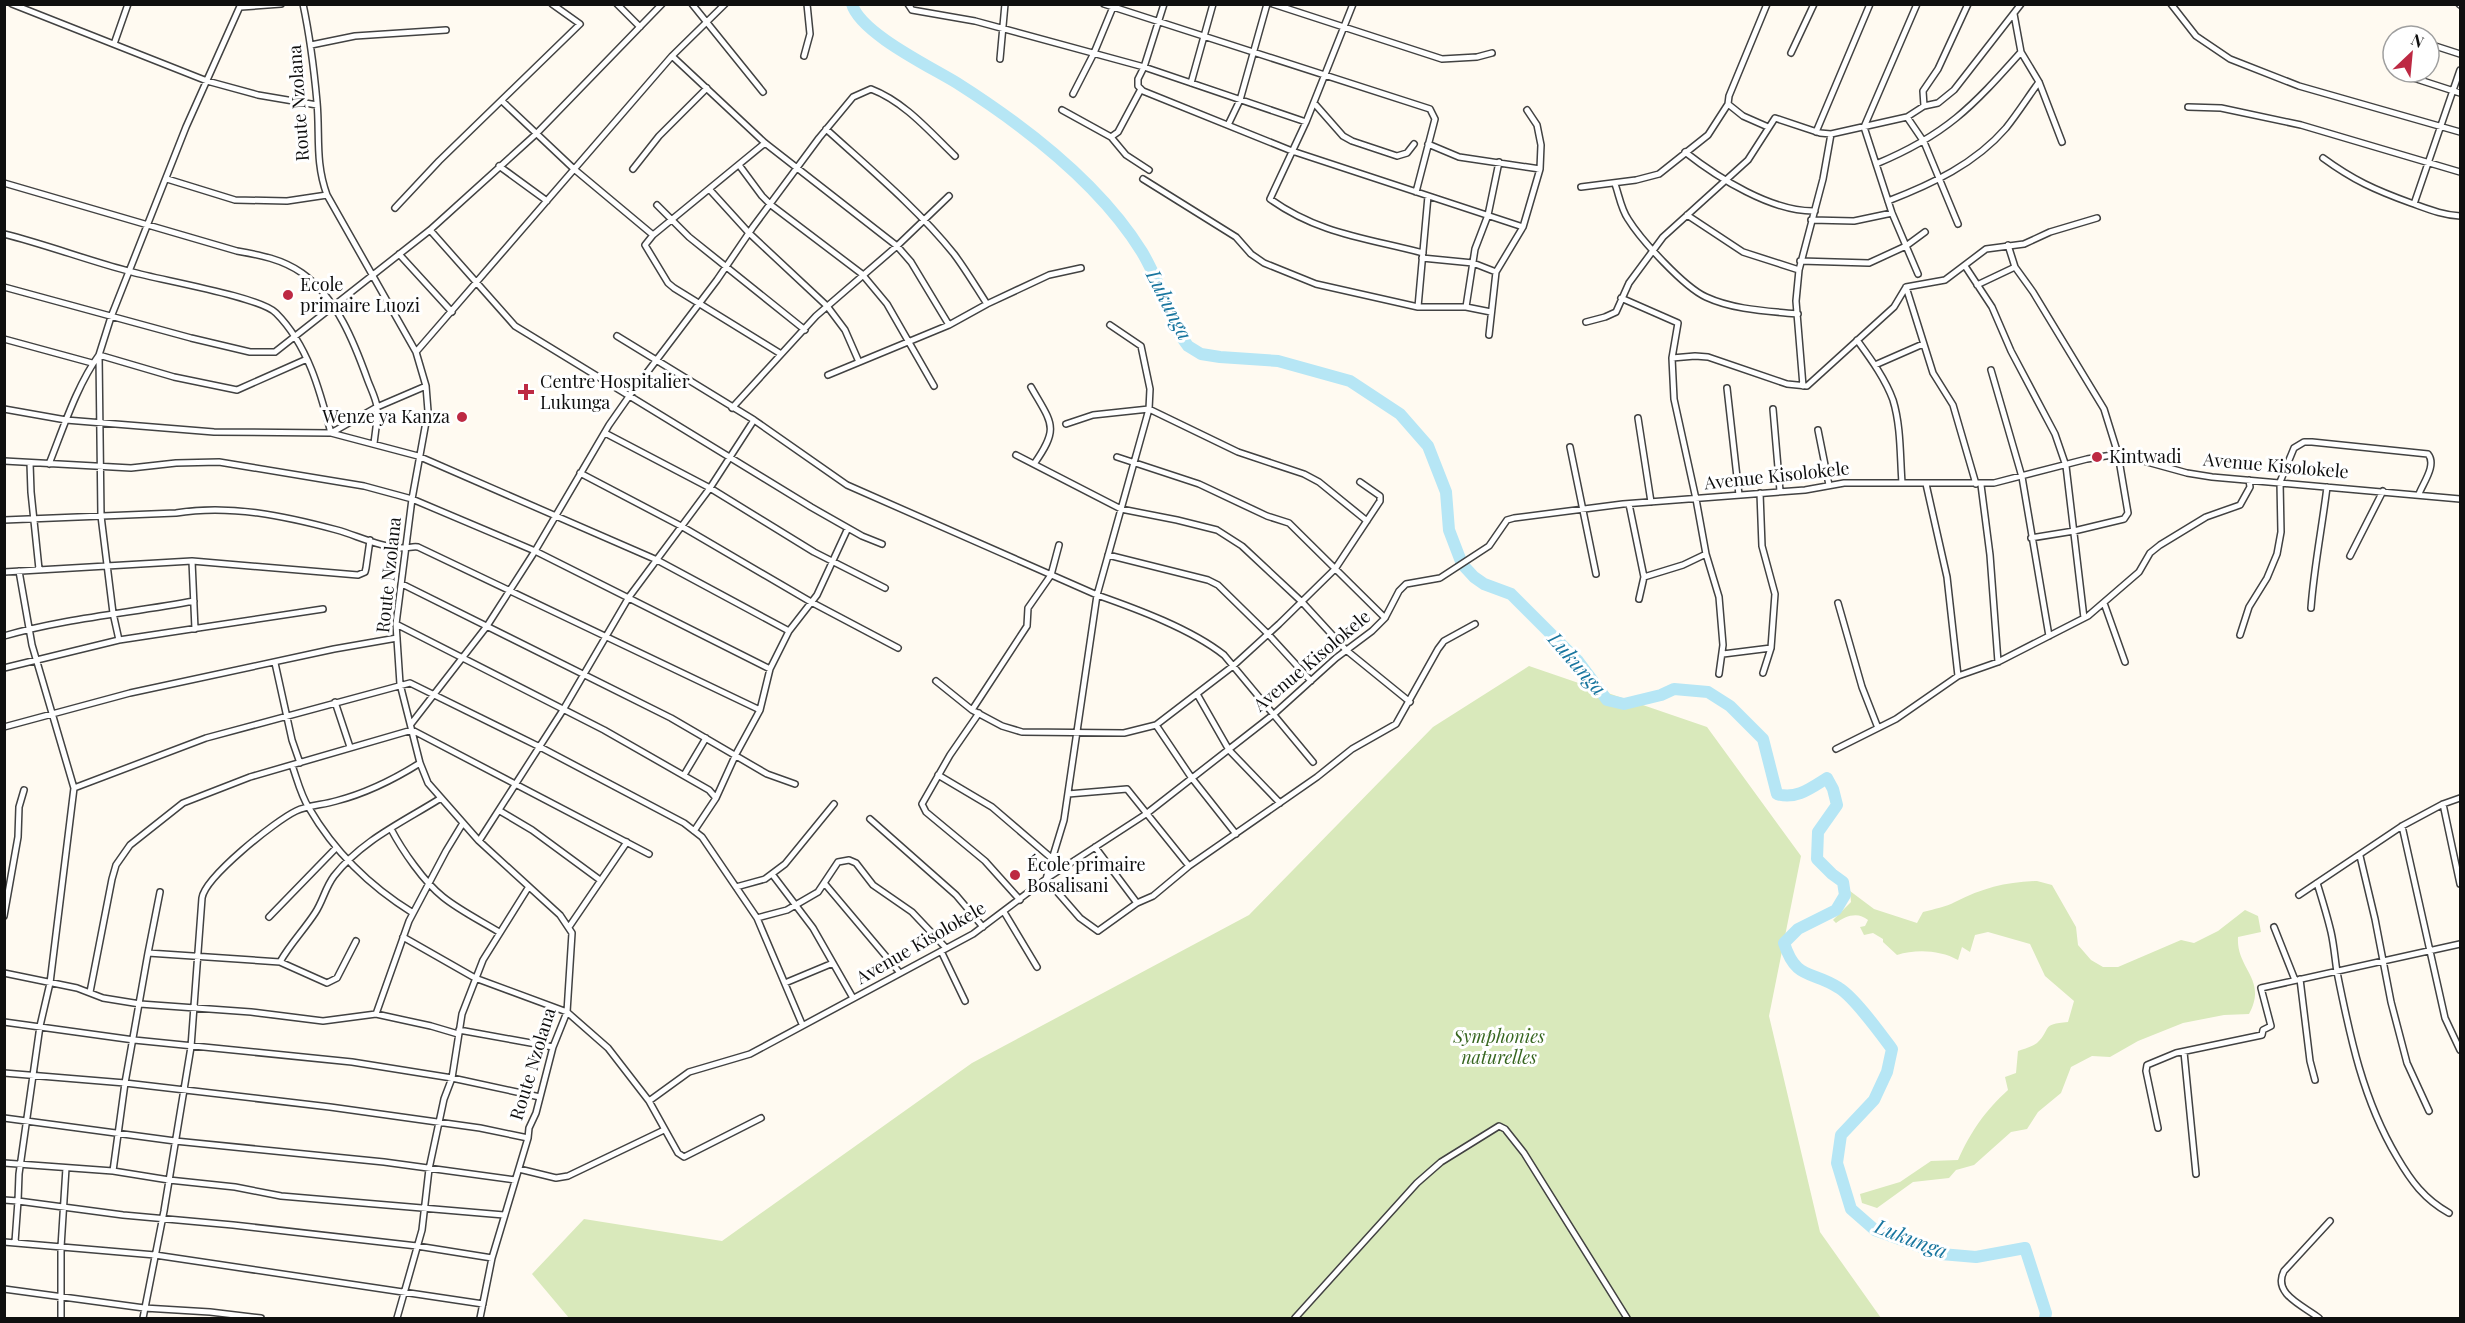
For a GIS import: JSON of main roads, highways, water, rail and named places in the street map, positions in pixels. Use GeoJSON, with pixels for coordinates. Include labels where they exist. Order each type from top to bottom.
{"type":"FeatureCollection","features":[{"type":"Feature","properties":{"kind":"waterway","name":"Lukunga"},"geometry":{"type":"LineString","coordinates":[[852,4],[858,15],[882,38],[957,83],[1008,118],[1058,158],[1105,203],[1142,252],[1180,335],[1188,346],[1201,354],[1278,361],[1350,381],[1400,414],[1428,446],[1446,492],[1449,530],[1462,564],[1484,584],[1511,594],[1578,661],[1607,700],[1624,704],[1661,695],[1674,689],[1708,692],[1730,706],[1763,739],[1777,794],[1797,794],[1827,778],[1833,789],[1837,805],[1818,832],[1817,859],[1843,882],[1845,895],[1836,910],[1798,929],[1784,943],[1794,964],[1806,973],[1829,982],[1845,993],[1867,1016],[1892,1049],[1887,1072],[1874,1100],[1841,1135],[1837,1163],[1851,1209],[1875,1230],[1941,1254],[1976,1257],[2025,1248],[2046,1313],[2045,1318]]}},
{"type":"Feature","properties":{"kind":"place","name":"Ecole primaire Luozi"},"geometry":{"type":"Point","coordinates":[288,295]}},
{"type":"Feature","properties":{"kind":"place","name":"Centre Hospitalier Lukunga"},"geometry":{"type":"Point","coordinates":[526,392]}},
{"type":"Feature","properties":{"kind":"place","name":"Wenze ya Kanza"},"geometry":{"type":"Point","coordinates":[462,417]}},
{"type":"Feature","properties":{"kind":"place","name":"Kintwadi"},"geometry":{"type":"Point","coordinates":[2097,457]}},
{"type":"Feature","properties":{"kind":"place","name":"École primaire Bosalisani"},"geometry":{"type":"Point","coordinates":[1015,875]}},
{"type":"Feature","properties":{"kind":"park label","name":"Symphonies naturelles"},"geometry":{"type":"Point","coordinates":[1499,1047]}}]}
